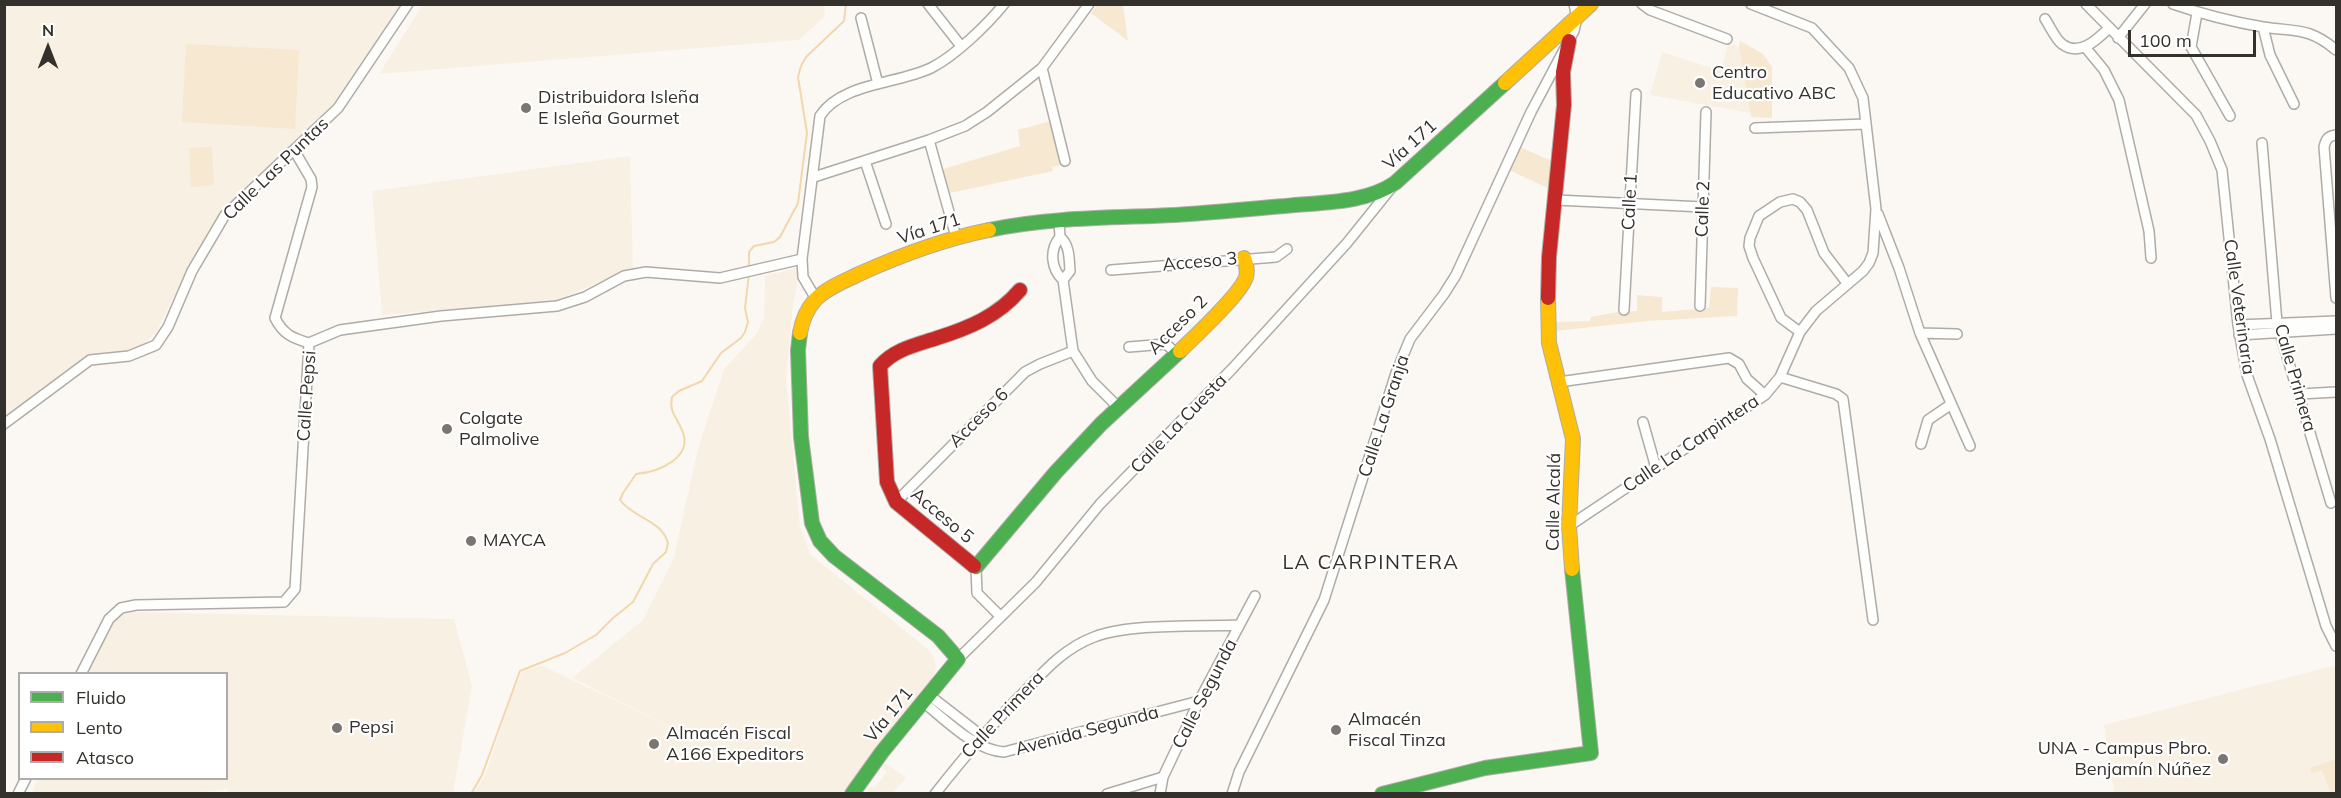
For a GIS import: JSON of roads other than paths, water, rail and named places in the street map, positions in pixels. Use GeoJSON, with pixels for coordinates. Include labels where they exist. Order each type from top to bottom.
{"type":"FeatureCollection","features":[{"type":"Feature","properties":{"kind":"street","name":"Calle Las Puntas"},"geometry":{"type":"LineString","coordinates":[[4,424],[90,360],[129,356],[156,345],[168,327],[192,271],[225,215],[338,108],[408,4]]}},
{"type":"Feature","properties":{"kind":"street"},"geometry":{"type":"LineString","coordinates":[[928,4],[961,46]]}},
{"type":"Feature","properties":{"kind":"street"},"geometry":{"type":"LineString","coordinates":[[816,299],[803,277],[802,259],[820,116],[827,105],[841,97],[932,68],[995,16],[1004,4]]}},
{"type":"Feature","properties":{"kind":"street"},"geometry":{"type":"LineString","coordinates":[[813,177],[929,140],[965,126],[987,112],[1042,69],[1089,4]]}},
{"type":"Feature","properties":{"kind":"street","name":"Vía 171"},"geometry":{"type":"LineString","coordinates":[[852,794],[958,659],[938,636],[834,556],[820,542],[812,523],[801,436],[798,350],[802,321],[816,299],[840,283],[893,259],[956,237],[1020,224],[1192,214],[1336,201],[1386,189],[1395,183],[1575,11],[1591,4]]}},
{"type":"Feature","properties":{"kind":"street"},"geometry":{"type":"LineString","coordinates":[[1642,4],[1650,10],[1727,39]]}},
{"type":"Feature","properties":{"kind":"street","name":"Calle La Carpintera"},"geometry":{"type":"LineString","coordinates":[[1569,526],[1765,395],[1780,377],[1800,332],[1816,311],[1863,271],[1873,253],[1876,209],[1863,98],[1849,69],[1812,28],[1751,4]]}},
{"type":"Feature","properties":{"kind":"street","name":"Calle Veterinaria"},"geometry":{"type":"LineString","coordinates":[[2086,4],[2196,115],[2222,170],[2239,330],[2247,375],[2270,439],[2326,626],[2337,646]]}},
{"type":"Feature","properties":{"kind":"street"},"geometry":{"type":"LineString","coordinates":[[2118,38],[2145,4]]}},
{"type":"Feature","properties":{"kind":"street"},"geometry":{"type":"LineString","coordinates":[[2173,4],[2198,13],[2263,27],[2301,30],[2314,34],[2337,50]]}},
{"type":"Feature","properties":{"kind":"street","name":"Calle La Granja"},"geometry":{"type":"LineString","coordinates":[[1232,794],[1239,772],[1324,600],[1396,373],[1410,339],[1456,275],[1531,112],[1575,31],[1575,11]]}},
{"type":"Feature","properties":{"kind":"street"},"geometry":{"type":"LineString","coordinates":[[2198,13],[2191,47],[2230,116]]}},
{"type":"Feature","properties":{"kind":"street"},"geometry":{"type":"LineString","coordinates":[[861,18],[878,84]]}},
{"type":"Feature","properties":{"kind":"street"},"geometry":{"type":"LineString","coordinates":[[2045,19],[2061,44],[2071,48],[2093,44],[2109,28]]}},
{"type":"Feature","properties":{"kind":"street"},"geometry":{"type":"LineString","coordinates":[[2263,27],[2270,55],[2294,104]]}},
{"type":"Feature","properties":{"kind":"street","name":"Calle Alcalá"},"geometry":{"type":"LineString","coordinates":[[1382,794],[1485,768],[1591,753],[1571,562],[1569,526],[1573,439],[1549,343],[1547,304],[1564,90],[1563,72],[1569,41]]}},
{"type":"Feature","properties":{"kind":"street"},"geometry":{"type":"LineString","coordinates":[[2085,47],[2104,70],[2119,100],[2149,231],[2151,258]]}},
{"type":"Feature","properties":{"kind":"street"},"geometry":{"type":"LineString","coordinates":[[1042,69],[1065,161]]}},
{"type":"Feature","properties":{"kind":"street"},"geometry":{"type":"LineString","coordinates":[[1546,83],[1555,82],[1564,90]]}},
{"type":"Feature","properties":{"kind":"street","name":"Calle 1"},"geometry":{"type":"LineString","coordinates":[[1624,310],[1636,94]]}},
{"type":"Feature","properties":{"kind":"street","name":"Calle 2"},"geometry":{"type":"LineString","coordinates":[[1700,306],[1706,112]]}},
{"type":"Feature","properties":{"kind":"street"},"geometry":{"type":"LineString","coordinates":[[1755,128],[1866,124]]}},
{"type":"Feature","properties":{"kind":"street"},"geometry":{"type":"LineString","coordinates":[[2337,135],[2330,135],[2324,147],[2337,298]]}},
{"type":"Feature","properties":{"kind":"street"},"geometry":{"type":"LineString","coordinates":[[929,140],[956,237]]}},
{"type":"Feature","properties":{"kind":"street","name":"Calle Primera"},"geometry":{"type":"LineString","coordinates":[[2262,143],[2279,327],[2331,503]]}},
{"type":"Feature","properties":{"kind":"street"},"geometry":{"type":"LineString","coordinates":[[294,150],[311,179],[312,187],[275,318],[281,330],[290,337],[309,343]]}},
{"type":"Feature","properties":{"kind":"street"},"geometry":{"type":"LineString","coordinates":[[865,161],[886,224]]}},
{"type":"Feature","properties":{"kind":"street","name":"Calle La Cuesta"},"geometry":{"type":"LineString","coordinates":[[958,659],[1036,582],[1100,504],[1232,369],[1347,243],[1384,200],[1395,183]]}},
{"type":"Feature","properties":{"kind":"street"},"geometry":{"type":"LineString","coordinates":[[1800,332],[1781,318],[1774,308],[1753,258],[1749,246],[1750,238],[1759,216],[1780,202],[1793,199],[1800,202],[1807,210],[1824,253],[1847,283]]}},
{"type":"Feature","properties":{"kind":"street"},"geometry":{"type":"LineString","coordinates":[[1556,200],[1703,207]]}},
{"type":"Feature","properties":{"kind":"street"},"geometry":{"type":"LineString","coordinates":[[1876,209],[1899,268],[1920,333],[1970,446]]}},
{"type":"Feature","properties":{"kind":"street"},"geometry":{"type":"LineString","coordinates":[[1059,220],[1060,237],[1054,244],[1053,261],[1056,274],[1063,280],[1073,351],[1092,381],[1119,407]]}},
{"type":"Feature","properties":{"kind":"street"},"geometry":{"type":"LineString","coordinates":[[1060,237],[1066,242],[1070,271],[1063,280]]}},
{"type":"Feature","properties":{"kind":"street","name":"Acceso 3"},"geometry":{"type":"LineString","coordinates":[[1112,270],[1276,256],[1287,249]]}},
{"type":"Feature","properties":{"kind":"street","name":"Acceso 2"},"geometry":{"type":"LineString","coordinates":[[1119,407],[1177,354],[1241,285],[1246,278],[1244,258]]}},
{"type":"Feature","properties":{"kind":"street","name":"Calle Pepsi"},"geometry":{"type":"LineString","coordinates":[[82,672],[109,619],[121,608],[136,604],[284,602],[291,596],[295,589],[309,343],[340,330],[441,316],[557,306],[585,297],[624,276],[646,272],[720,278],[802,259]]}},
{"type":"Feature","properties":{"kind":"street","name":"Acceso 5"},"geometry":{"type":"LineString","coordinates":[[1020,290],[1008,306],[996,315],[897,351],[889,355],[879,366],[887,482],[896,502],[976,567],[1056,472],[1119,407]]}},
{"type":"Feature","properties":{"kind":"street"},"geometry":{"type":"LineString","coordinates":[[2239,330],[2337,321]]}},
{"type":"Feature","properties":{"kind":"street"},"geometry":{"type":"LineString","coordinates":[[2279,327],[2337,329]]}},
{"type":"Feature","properties":{"kind":"street"},"geometry":{"type":"LineString","coordinates":[[1920,333],[1957,334]]}},
{"type":"Feature","properties":{"kind":"street"},"geometry":{"type":"LineString","coordinates":[[1129,346],[1166,344],[1177,354]]}},
{"type":"Feature","properties":{"kind":"street","name":"Acceso 6"},"geometry":{"type":"LineString","coordinates":[[896,502],[1025,372],[1073,351]]}},
{"type":"Feature","properties":{"kind":"street"},"geometry":{"type":"LineString","coordinates":[[1559,382],[1729,358],[1738,364],[1747,379],[1765,395]]}},
{"type":"Feature","properties":{"kind":"street"},"geometry":{"type":"LineString","coordinates":[[1780,377],[1836,394],[1843,399],[1873,621]]}},
{"type":"Feature","properties":{"kind":"street"},"geometry":{"type":"LineString","coordinates":[[2300,394],[2337,392]]}},
{"type":"Feature","properties":{"kind":"street"},"geometry":{"type":"LineString","coordinates":[[1921,444],[1928,420],[1950,405]]}},
{"type":"Feature","properties":{"kind":"street"},"geometry":{"type":"LineString","coordinates":[[1643,422],[1656,468]]}},
{"type":"Feature","properties":{"kind":"street"},"geometry":{"type":"LineString","coordinates":[[976,567],[977,593],[1000,616]]}},
{"type":"Feature","properties":{"kind":"street","name":"Calle Segunda"},"geometry":{"type":"LineString","coordinates":[[1160,794],[1163,777],[1199,701],[1255,596]]}},
{"type":"Feature","properties":{"kind":"street","name":"Calle Primera"},"geometry":{"type":"LineString","coordinates":[[936,794],[979,740],[1055,660],[1078,644],[1118,631],[1239,625]]}},
{"type":"Feature","properties":{"kind":"street"},"geometry":{"type":"LineString","coordinates":[[926,698],[979,740]]}},
{"type":"Feature","properties":{"kind":"street","name":"Avenida Segunda"},"geometry":{"type":"LineString","coordinates":[[979,740],[992,751],[1016,751],[1199,701]]}},
{"type":"Feature","properties":{"kind":"street"},"geometry":{"type":"LineString","coordinates":[[1107,794],[1163,777]]}},
{"type":"Feature","properties":{"kind":"street"},"geometry":{"type":"LineString","coordinates":[[18,794],[25,780]]}},
{"type":"Feature","properties":{"kind":"waterway"},"geometry":{"type":"LineString","coordinates":[[749,269],[749,252],[754,246],[774,242],[780,237],[798,203],[807,133],[798,77],[806,57],[844,21],[846,4]]}},
{"type":"Feature","properties":{"kind":"waterway"},"geometry":{"type":"LineString","coordinates":[[471,794],[482,775],[520,671],[565,653],[596,635],[633,602],[653,564],[666,552],[668,543],[660,529],[632,511],[620,500],[636,474],[655,470],[673,461],[684,447],[681,428],[672,410],[672,397],[679,391],[702,381],[721,353],[741,338],[745,332],[748,322],[745,308],[749,274]]}},
{"type":"Feature","properties":{"kind":"place","name":"Centro Educativo ABC"},"geometry":{"type":"Point","coordinates":[1700,83]}},
{"type":"Feature","properties":{"kind":"place","name":"Distribuidora Isleña E Isleña Gourmet"},"geometry":{"type":"Point","coordinates":[526,108]}},
{"type":"Feature","properties":{"kind":"place","name":"Colgate Palmolive"},"geometry":{"type":"Point","coordinates":[447,429]}},
{"type":"Feature","properties":{"kind":"place","name":"MAYCA"},"geometry":{"type":"Point","coordinates":[471,541]}},
{"type":"Feature","properties":{"kind":"place","name":"Pepsi"},"geometry":{"type":"Point","coordinates":[337,728]}},
{"type":"Feature","properties":{"kind":"place","name":"Almacén Fiscal Tinza"},"geometry":{"type":"Point","coordinates":[1336,730]}},
{"type":"Feature","properties":{"kind":"place","name":"Almacén Fiscal A166 Expeditors"},"geometry":{"type":"Point","coordinates":[654,744]}},
{"type":"Feature","properties":{"kind":"place","name":"UNA - Campus Pbro. Benjamín Núñez"},"geometry":{"type":"Point","coordinates":[2223,759]}},
{"type":"Feature","properties":{"kind":"district","name":"LA CARPINTERA"},"geometry":{"type":"Point","coordinates":[1371,563]}}]}
